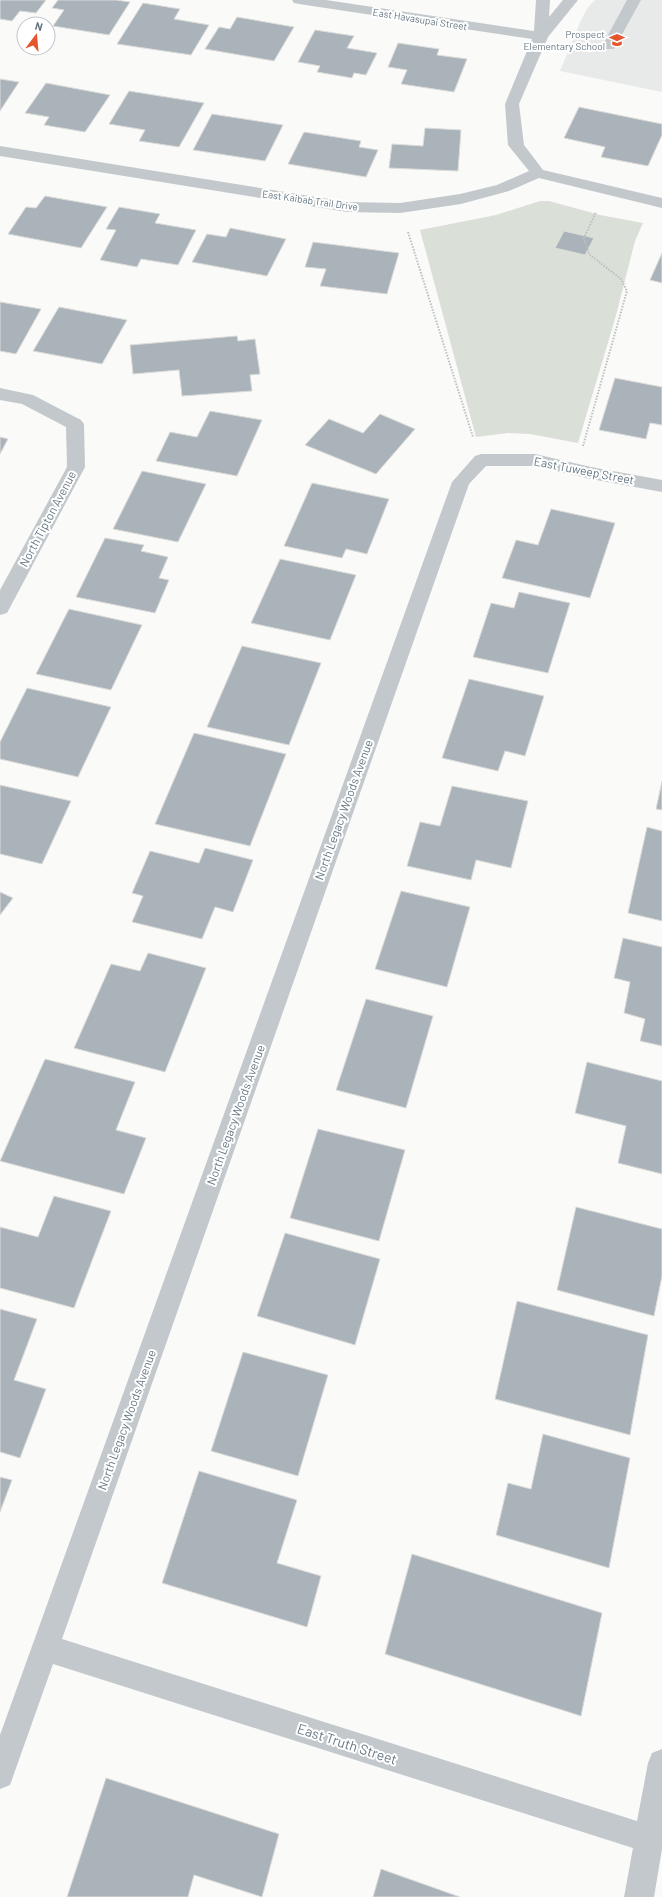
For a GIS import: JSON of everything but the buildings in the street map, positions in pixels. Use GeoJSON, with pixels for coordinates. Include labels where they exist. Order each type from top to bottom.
{"type":"FeatureCollection","features":[{"type":"Feature","properties":{"kind":"street","name":"East Havasupai Street"},"geometry":{"type":"LineString","coordinates":[[300,0],[511,33],[541,36]]}},
{"type":"Feature","properties":{"kind":"street"},"geometry":{"type":"LineString","coordinates":[[541,36],[543,0]]}},
{"type":"Feature","properties":{"kind":"street"},"geometry":{"type":"LineString","coordinates":[[571,0],[541,36],[512,104],[516,145],[538,173],[662,202]]}},
{"type":"Feature","properties":{"kind":"street"},"geometry":{"type":"LineString","coordinates":[[609,46],[634,0]]}},
{"type":"Feature","properties":{"kind":"street","name":"East Kaibab Trail Drive"},"geometry":{"type":"LineString","coordinates":[[1,153],[347,207],[400,208],[461,199],[503,188],[538,173]]}},
{"type":"Feature","properties":{"kind":"street","name":"North Tipton Avenue"},"geometry":{"type":"LineString","coordinates":[[0,394],[27,399],[75,424],[76,467],[0,608]]}},
{"type":"Feature","properties":{"kind":"street","name":"East Tuweep Street"},"geometry":{"type":"LineString","coordinates":[[478,451],[535,460],[662,486]]}},
{"type":"Feature","properties":{"kind":"street","name":"North Legacy Woods Avenue"},"geometry":{"type":"LineString","coordinates":[[0,1776],[461,482],[478,451]]}},
{"type":"Feature","properties":{"kind":"street","name":"East Truth Street"},"geometry":{"type":"LineString","coordinates":[[46,1648],[649,1839]]}},
{"type":"Feature","properties":{"kind":"street"},"geometry":{"type":"LineString","coordinates":[[639,1897],[662,1763]]}},
{"type":"Feature","properties":{"kind":"path"},"geometry":{"type":"LineString","coordinates":[[574,469],[601,386],[623,312],[627,291],[622,279],[589,254],[584,238],[606,190]]}},
{"type":"Feature","properties":{"kind":"path"},"geometry":{"type":"LineString","coordinates":[[400,208],[478,451]]}},
{"type":"Feature","properties":{"kind":"shaded area","name":"Prospect Elementary School"},"geometry":{"type":"Polygon","coordinates":[[[595,0],[662,0],[662,92],[560,71],[581,20],[588,7],[595,0]]]}},
{"type":"Feature","properties":{"kind":"shaded area"},"geometry":{"type":"Polygon","coordinates":[[[540,201],[549,201],[600,215],[643,223],[635,241],[615,319],[578,443],[530,434],[508,433],[476,437],[420,230],[496,215],[540,201]]]}},
{"type":"Feature","properties":{"kind":"place","name":"Prospect Elementary School"},"geometry":{"type":"Point","coordinates":[617,40]}}]}
